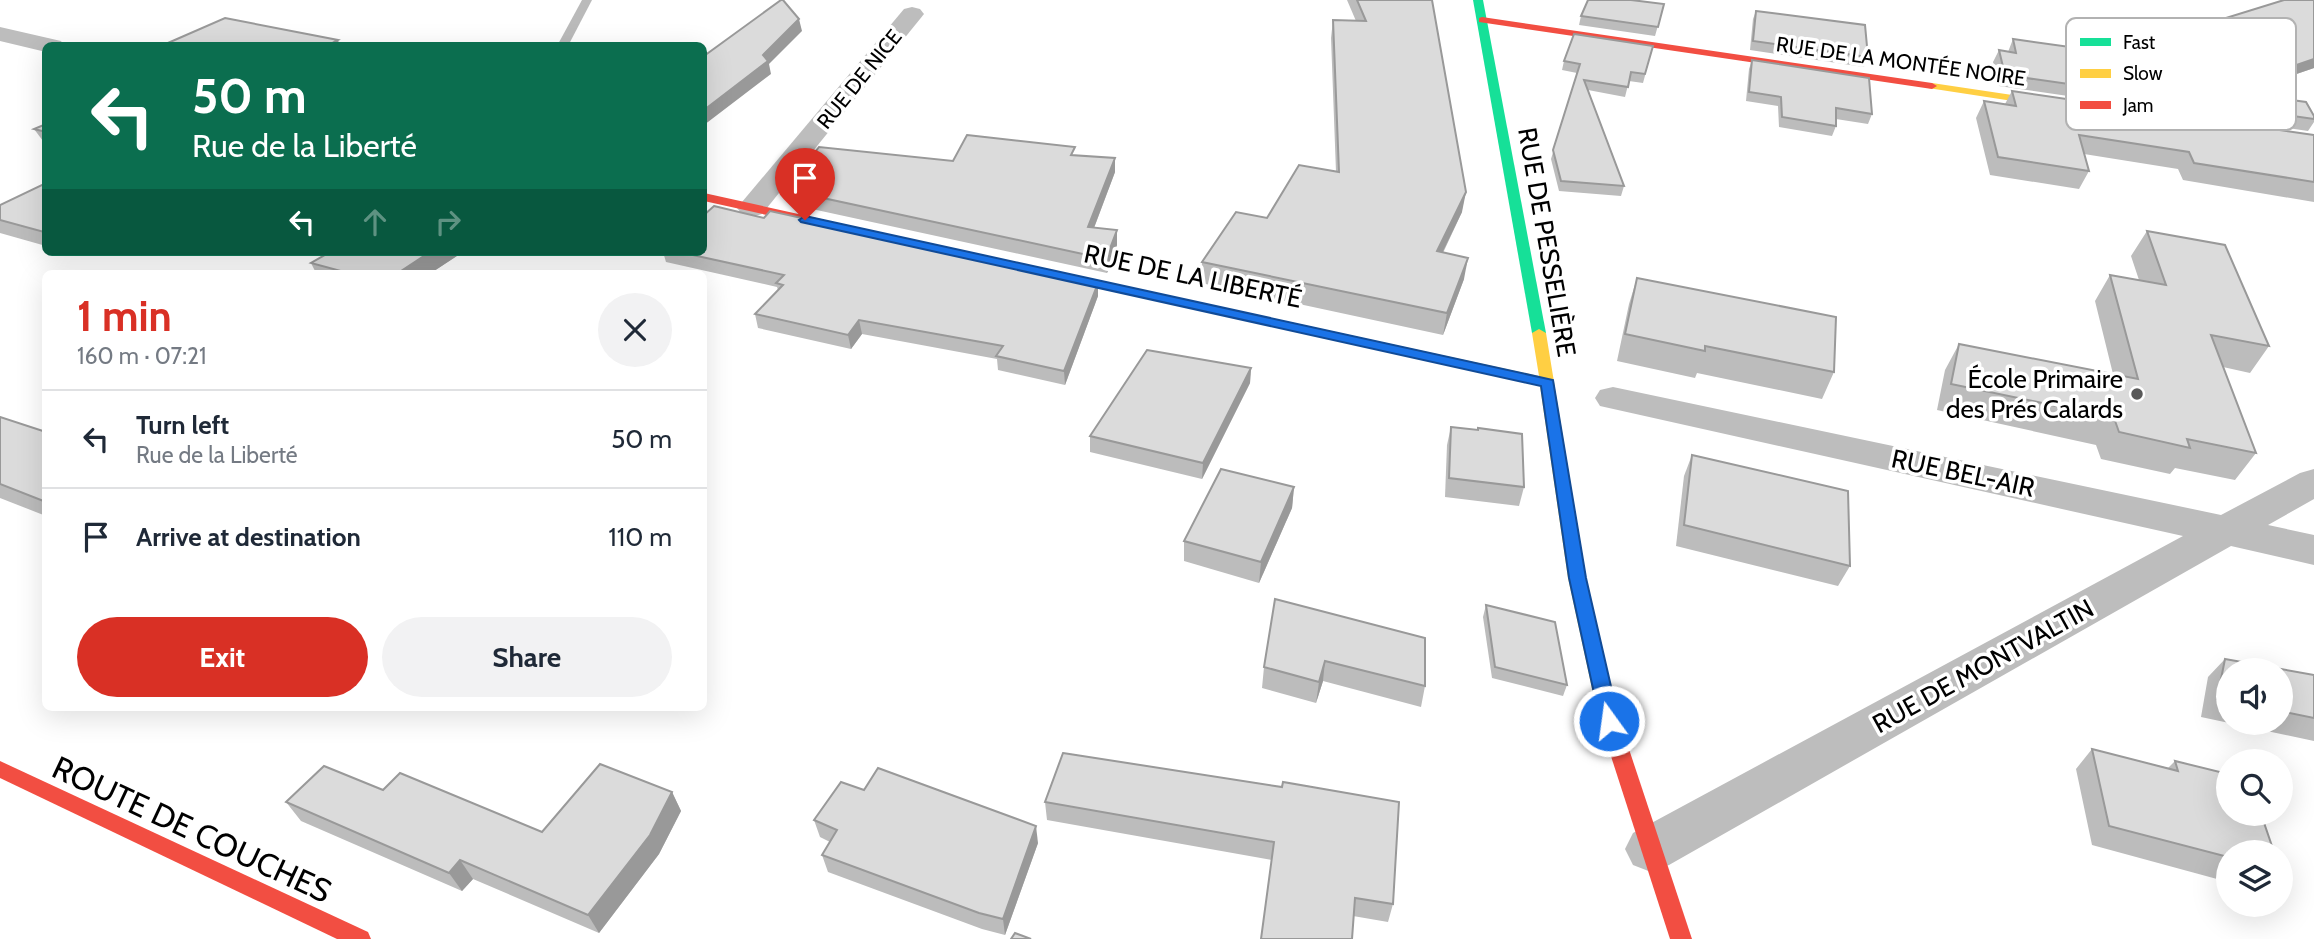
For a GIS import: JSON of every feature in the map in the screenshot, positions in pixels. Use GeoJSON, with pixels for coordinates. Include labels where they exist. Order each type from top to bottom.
{"type":"FeatureCollection","features":[{"type":"Feature","properties":{"kind":"street","name":"RUE DE PESSELIÈRE"},"geometry":{"type":"LineString","coordinates":[[1478,0],[1548,383],[1577,578],[1594,660],[1615,741],[1681,939]]}},
{"type":"Feature","properties":{"kind":"street","name":"RUE DE NICE"},"geometry":{"type":"LineString","coordinates":[[752,208],[912,15]]}},
{"type":"Feature","properties":{"kind":"street","name":"RUE DE LA MONTÉE NOIRE"},"geometry":{"type":"LineString","coordinates":[[1482,20],[2066,107]]}},
{"type":"Feature","properties":{"kind":"street"},"geometry":{"type":"LineString","coordinates":[[0,34],[42,44]]}},
{"type":"Feature","properties":{"kind":"street"},"geometry":{"type":"LineString","coordinates":[[707,198],[833,226]]}},
{"type":"Feature","properties":{"kind":"street","name":"RUE DE LA LIBERTÉ"},"geometry":{"type":"LineString","coordinates":[[1035,270],[1548,383]]}},
{"type":"Feature","properties":{"kind":"street","name":"RUE BEL-AIR"},"geometry":{"type":"LineString","coordinates":[[1613,398],[2314,550]]}},
{"type":"Feature","properties":{"kind":"street","name":"RUE DE MONTVALTIN"},"geometry":{"type":"LineString","coordinates":[[1651,849],[2314,482]]}},
{"type":"Feature","properties":{"kind":"street","name":"ROUTE DE COUCHES"},"geometry":{"type":"LineString","coordinates":[[0,769],[360,939]]}},
{"type":"Feature","properties":{"kind":"building"},"geometry":{"type":"Polygon","coordinates":[[[781,0],[799,19],[763,55],[768,61],[707,108],[707,54],[781,0]]]}},
{"type":"Feature","properties":{"kind":"building"},"geometry":{"type":"Polygon","coordinates":[[[1357,0],[1432,0],[1466,192],[1437,251],[1468,258],[1447,313],[1202,262],[1236,212],[1267,218],[1299,165],[1339,172],[1333,20],[1366,21],[1357,0]]]}},
{"type":"Feature","properties":{"kind":"building"},"geometry":{"type":"Polygon","coordinates":[[[1588,0],[1631,0],[1664,4],[1658,27],[1581,16],[1588,0]]]}},
{"type":"Feature","properties":{"kind":"building"},"geometry":{"type":"Polygon","coordinates":[[[2284,0],[2314,0],[2314,59],[2296,65],[2296,18],[2226,18],[2284,0]]]}},
{"type":"Feature","properties":{"kind":"building"},"geometry":{"type":"Polygon","coordinates":[[[1756,11],[1865,25],[1868,57],[1753,41],[1756,11]]]}},
{"type":"Feature","properties":{"kind":"building"},"geometry":{"type":"Polygon","coordinates":[[[225,18],[338,40],[334,42],[170,42],[225,18]]]}},
{"type":"Feature","properties":{"kind":"building"},"geometry":{"type":"Polygon","coordinates":[[[1574,34],[1653,46],[1645,74],[1631,72],[1628,87],[1584,80],[1624,186],[1561,181],[1553,150],[1580,64],[1564,61],[1574,34]]]}},
{"type":"Feature","properties":{"kind":"building"},"geometry":{"type":"Polygon","coordinates":[[[2013,39],[2066,46],[2066,84],[2005,75],[1999,50],[2016,53],[2013,39]]]}},
{"type":"Feature","properties":{"kind":"building"},"geometry":{"type":"Polygon","coordinates":[[[1752,60],[1869,78],[1872,114],[1836,108],[1836,126],[1782,117],[1781,97],[1749,92],[1752,60]]]}},
{"type":"Feature","properties":{"kind":"building"},"geometry":{"type":"Polygon","coordinates":[[[2012,91],[2066,99],[2066,130],[2280,130],[2314,135],[2314,182],[2194,163],[2189,152],[2079,135],[2089,171],[1998,157],[1984,101],[2016,106],[2012,91]]]}},
{"type":"Feature","properties":{"kind":"building"},"geometry":{"type":"Polygon","coordinates":[[[2296,101],[2306,102],[2314,119],[2296,116],[2296,101]]]}},
{"type":"Feature","properties":{"kind":"building"},"geometry":{"type":"Polygon","coordinates":[[[967,135],[1075,147],[1071,155],[1115,158],[1088,227],[1117,230],[1106,259],[786,190],[819,147],[953,161],[967,135]]]}},
{"type":"Feature","properties":{"kind":"building"},"geometry":{"type":"Polygon","coordinates":[[[42,185],[42,231],[0,220],[0,205],[42,185]]]}},
{"type":"Feature","properties":{"kind":"building"},"geometry":{"type":"Polygon","coordinates":[[[714,206],[764,218],[770,211],[1098,283],[1064,371],[996,356],[1003,346],[859,320],[848,335],[755,314],[783,285],[776,283],[784,275],[697,256],[707,256],[707,212],[714,206]]]}},
{"type":"Feature","properties":{"kind":"building"},"geometry":{"type":"Polygon","coordinates":[[[2147,231],[2225,245],[2269,346],[2211,335],[2256,453],[2187,439],[2190,448],[2119,432],[2114,418],[1951,384],[1959,344],[2138,379],[2110,275],[2166,285],[2147,231]]]}},
{"type":"Feature","properties":{"kind":"building"},"geometry":{"type":"Polygon","coordinates":[[[323,256],[424,256],[403,270],[337,270],[311,263],[323,256]]]}},
{"type":"Feature","properties":{"kind":"building"},"geometry":{"type":"Polygon","coordinates":[[[1637,278],[1836,317],[1834,372],[1705,346],[1705,351],[1625,334],[1637,278]]]}},
{"type":"Feature","properties":{"kind":"building"},"geometry":{"type":"Polygon","coordinates":[[[1147,350],[1251,368],[1203,463],[1090,436],[1147,350]]]}},
{"type":"Feature","properties":{"kind":"building"},"geometry":{"type":"Polygon","coordinates":[[[0,417],[42,431],[42,500],[0,484],[0,417]]]}},
{"type":"Feature","properties":{"kind":"building"},"geometry":{"type":"Polygon","coordinates":[[[1451,427],[1522,434],[1524,487],[1449,478],[1451,427]]]}},
{"type":"Feature","properties":{"kind":"building"},"geometry":{"type":"Polygon","coordinates":[[[1692,455],[1848,491],[1850,566],[1684,525],[1692,455]]]}},
{"type":"Feature","properties":{"kind":"building"},"geometry":{"type":"Polygon","coordinates":[[[1221,469],[1294,487],[1261,562],[1184,541],[1221,469]]]}},
{"type":"Feature","properties":{"kind":"building"},"geometry":{"type":"Polygon","coordinates":[[[1275,599],[1425,638],[1425,686],[1325,661],[1319,682],[1264,667],[1275,599]]]}},
{"type":"Feature","properties":{"kind":"building"},"geometry":{"type":"Polygon","coordinates":[[[1486,605],[1555,622],[1567,685],[1495,667],[1486,605]]]}},
{"type":"Feature","properties":{"kind":"building"},"geometry":{"type":"Polygon","coordinates":[[[2293,671],[2314,675],[2314,718],[2293,714],[2293,671]]]}},
{"type":"Feature","properties":{"kind":"building"},"geometry":{"type":"Polygon","coordinates":[[[2092,749],[2178,771],[2175,761],[2216,771],[2216,826],[2265,826],[2270,840],[2216,840],[2216,854],[2109,826],[2092,749]]]}},
{"type":"Feature","properties":{"kind":"building"},"geometry":{"type":"Polygon","coordinates":[[[1063,753],[1282,787],[1283,782],[1399,802],[1393,904],[1355,898],[1352,939],[1261,939],[1274,842],[1045,802],[1063,753]]]}},
{"type":"Feature","properties":{"kind":"building"},"geometry":{"type":"Polygon","coordinates":[[[600,764],[672,792],[650,835],[588,915],[460,860],[449,873],[286,802],[324,766],[383,790],[400,773],[542,832],[600,764]]]}},
{"type":"Feature","properties":{"kind":"building"},"geometry":{"type":"Polygon","coordinates":[[[878,768],[1036,826],[1003,919],[979,913],[822,855],[837,830],[814,820],[841,782],[864,790],[878,768]]]}},
{"type":"Feature","properties":{"kind":"building"},"geometry":{"type":"Polygon","coordinates":[[[1015,933],[1031,939],[1011,939],[1015,933]]]}},
{"type":"Feature","properties":{"kind":"waterway"},"geometry":{"type":"LineString","coordinates":[[564,42],[587,0]]}},
{"type":"Feature","properties":{"kind":"traffic: fast"},"geometry":{"type":"LineString","coordinates":[[1478,0],[1539,333]]}},
{"type":"Feature","properties":{"kind":"traffic: fast"},"geometry":{"type":"LineString","coordinates":[[1047,273],[1363,342]]}},
{"type":"Feature","properties":{"kind":"traffic: slow"},"geometry":{"type":"LineString","coordinates":[[1932,86],[2059,105]]}},
{"type":"Feature","properties":{"kind":"traffic: slow"},"geometry":{"type":"LineString","coordinates":[[1539,333],[1577,578],[1608,716]]}},
{"type":"Feature","properties":{"kind":"traffic: slow"},"geometry":{"type":"LineString","coordinates":[[1363,342],[1548,383]]}},
{"type":"Feature","properties":{"kind":"traffic: jam"},"geometry":{"type":"LineString","coordinates":[[1482,20],[1932,86]]}},
{"type":"Feature","properties":{"kind":"traffic: jam"},"geometry":{"type":"LineString","coordinates":[[707,198],[821,223]]}},
{"type":"Feature","properties":{"kind":"traffic: jam"},"geometry":{"type":"LineString","coordinates":[[1608,716],[1681,939]]}},
{"type":"Feature","properties":{"kind":"traffic: jam"},"geometry":{"type":"LineString","coordinates":[[0,769],[360,939]]}},
{"type":"Feature","properties":{"kind":"place","name":"École Primaire des Prés Calards"},"geometry":{"type":"Point","coordinates":[2137,394]}},
{"type":"Feature","properties":{"kind":"route"},"geometry":{"type":"LineString","coordinates":[[805,220],[1548,383],[1577,578],[1609,721]]}}]}
